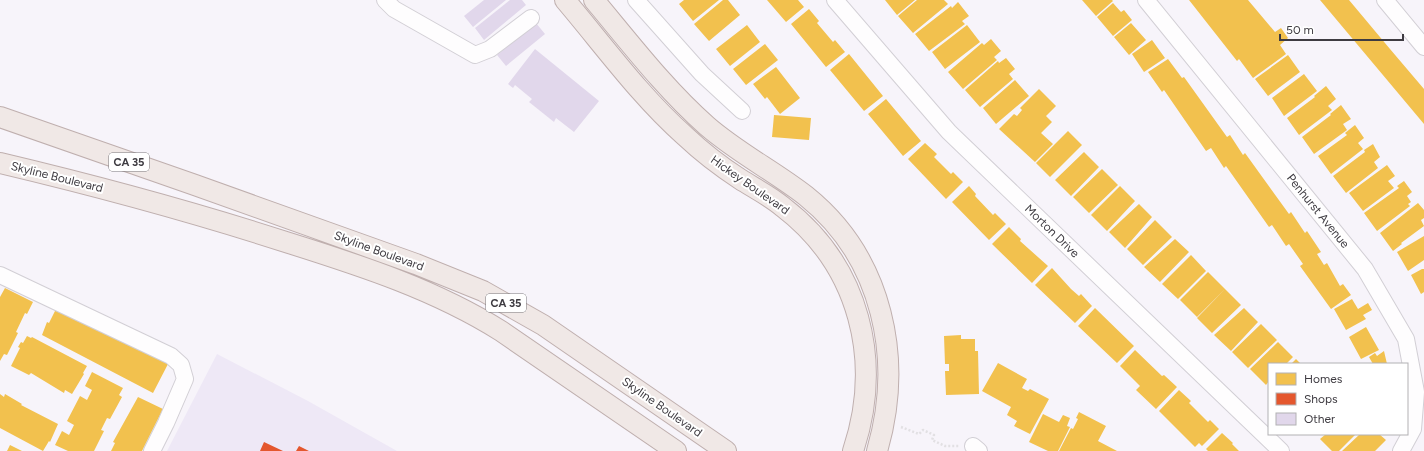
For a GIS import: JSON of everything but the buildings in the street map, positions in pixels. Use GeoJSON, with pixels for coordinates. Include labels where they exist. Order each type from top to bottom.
{"type":"FeatureCollection","features":[{"type":"Feature","properties":{"kind":"main road","name":"Hickey Boulevard"},"geometry":{"type":"LineString","coordinates":[[565,0],[641,90],[673,125],[712,159],[778,203],[796,217],[816,238],[830,257],[850,293],[863,337],[867,389],[865,407],[853,447]]}},
{"type":"Feature","properties":{"kind":"main road","name":"Hickey Boulevard"},"geometry":{"type":"LineString","coordinates":[[594,0],[670,90],[690,110],[730,144],[807,197],[832,222],[852,249],[862,265],[875,296],[882,319],[888,348],[888,400],[877,451]]}},
{"type":"Feature","properties":{"kind":"main road","name":"Skyline Boulevard"},"geometry":{"type":"LineString","coordinates":[[0,117],[423,267],[482,291],[543,325],[726,451]]}},
{"type":"Feature","properties":{"kind":"main road","name":"Skyline Boulevard"},"geometry":{"type":"LineString","coordinates":[[0,163],[185,211],[323,254],[424,291],[457,306],[497,328],[543,358],[676,451]]}},
{"type":"Feature","properties":{"kind":"street"},"geometry":{"type":"LineString","coordinates":[[385,0],[394,9],[475,55],[490,49],[531,18]]}},
{"type":"Feature","properties":{"kind":"street"},"geometry":{"type":"LineString","coordinates":[[636,0],[702,74],[742,111]]}},
{"type":"Feature","properties":{"kind":"street","name":"Morton Drive"},"geometry":{"type":"LineString","coordinates":[[835,0],[948,132],[1281,451]]}},
{"type":"Feature","properties":{"kind":"street","name":"Penhurst Avenue"},"geometry":{"type":"LineString","coordinates":[[1146,0],[1365,268],[1406,340],[1416,392],[1413,429],[1401,451]]}},
{"type":"Feature","properties":{"kind":"street"},"geometry":{"type":"LineString","coordinates":[[1385,0],[1424,47]]}},
{"type":"Feature","properties":{"kind":"street"},"geometry":{"type":"LineString","coordinates":[[0,276],[171,356],[181,365],[185,379],[152,451]]}},
{"type":"Feature","properties":{"kind":"path"},"geometry":{"type":"LineString","coordinates":[[901,426],[919,434],[923,430],[934,436],[932,440],[945,446],[976,448]]}},
{"type":"Feature","properties":{"kind":"shaded area"},"geometry":{"type":"Polygon","coordinates":[[[217,354],[308,401],[397,451],[167,451],[217,354]]]}}]}
